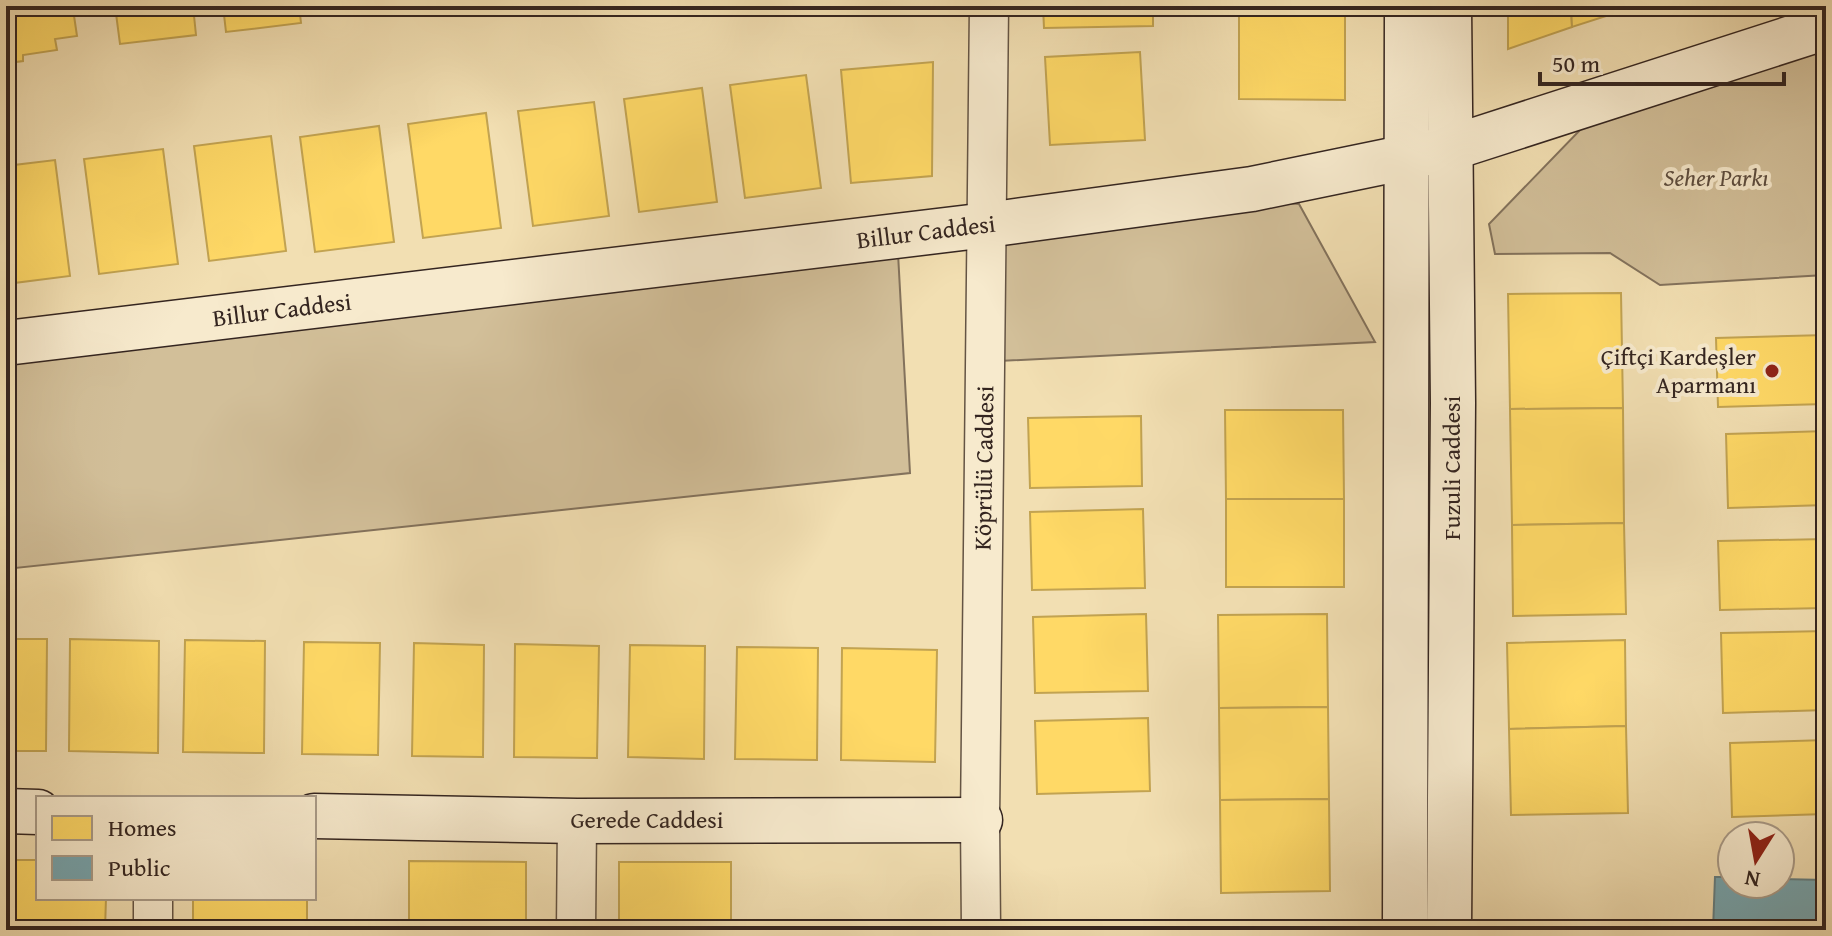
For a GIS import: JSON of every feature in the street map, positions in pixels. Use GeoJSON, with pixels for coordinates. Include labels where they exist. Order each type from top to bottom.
{"type":"FeatureCollection","features":[{"type":"Feature","properties":{"kind":"street","name":"Köprülü Caddesi"},"geometry":{"type":"LineString","coordinates":[[981,930],[989,6]]}},
{"type":"Feature","properties":{"kind":"street","name":"Fuzuli Caddesi"},"geometry":{"type":"LineString","coordinates":[[1405,930],[1407,6]]}},
{"type":"Feature","properties":{"kind":"street","name":"Fuzuli Caddesi"},"geometry":{"type":"LineString","coordinates":[[1449,6],[1453,403],[1449,930]]}},
{"type":"Feature","properties":{"kind":"street","name":"Billur Caddesi"},"geometry":{"type":"LineString","coordinates":[[6,343],[987,225],[1252,189],[1451,148],[1826,27]]}},
{"type":"Feature","properties":{"kind":"street"},"geometry":{"type":"LineString","coordinates":[[6,811],[36,812]]}},
{"type":"Feature","properties":{"kind":"street","name":"Gerede Caddesi"},"geometry":{"type":"LineString","coordinates":[[316,816],[577,821],[980,820]]}},
{"type":"Feature","properties":{"kind":"street"},"geometry":{"type":"LineString","coordinates":[[576,930],[577,821]]}},
{"type":"Feature","properties":{"kind":"street"},"geometry":{"type":"LineString","coordinates":[[153,900],[153,930]]}},
{"type":"Feature","properties":{"kind":"green space","name":"Seher Parkı"},"geometry":{"type":"Polygon","coordinates":[[[1816,47],[1825,275],[1660,285],[1610,253],[1495,254],[1489,224],[1612,97],[1816,47]]]}},
{"type":"Feature","properties":{"kind":"green space"},"geometry":{"type":"Polygon","coordinates":[[[1232,199],[1299,204],[1375,342],[999,361],[996,226],[1232,199]]]}},
{"type":"Feature","properties":{"kind":"green space"},"geometry":{"type":"Polygon","coordinates":[[[897,235],[910,473],[6,569],[6,341],[897,235]]]}},
{"type":"Feature","properties":{"kind":"building: Homes"},"geometry":{"type":"Polygon","coordinates":[[[6,6],[66,6],[66,10],[73,9],[77,36],[55,39],[57,50],[23,55],[23,61],[8,63],[6,6]]]}},
{"type":"Feature","properties":{"kind":"building: Homes"},"geometry":{"type":"Polygon","coordinates":[[[115,6],[193,6],[196,35],[120,44],[115,6]]]}},
{"type":"Feature","properties":{"kind":"building: Homes"},"geometry":{"type":"Polygon","coordinates":[[[223,6],[299,6],[301,23],[226,32],[223,6]]]}},
{"type":"Feature","properties":{"kind":"building: Homes"},"geometry":{"type":"Polygon","coordinates":[[[338,6],[412,6],[412,7],[339,15],[338,6]]]}},
{"type":"Feature","properties":{"kind":"building: Homes"},"geometry":{"type":"Polygon","coordinates":[[[1043,6],[1153,6],[1153,26],[1044,28],[1043,6]]]}},
{"type":"Feature","properties":{"kind":"building: Homes"},"geometry":{"type":"Polygon","coordinates":[[[1239,6],[1345,6],[1345,100],[1239,99],[1239,6]]]}},
{"type":"Feature","properties":{"kind":"building: Homes"},"geometry":{"type":"Polygon","coordinates":[[[1508,6],[1571,6],[1572,27],[1508,49],[1508,6]]]}},
{"type":"Feature","properties":{"kind":"building: Homes"},"geometry":{"type":"Polygon","coordinates":[[[1571,6],[1631,6],[1631,8],[1572,27],[1571,6]]]}},
{"type":"Feature","properties":{"kind":"building: Homes"},"geometry":{"type":"Polygon","coordinates":[[[1140,52],[1145,140],[1050,145],[1045,57],[1140,52]]]}},
{"type":"Feature","properties":{"kind":"building: Homes"},"geometry":{"type":"Polygon","coordinates":[[[933,62],[932,176],[851,183],[841,70],[933,62]]]}},
{"type":"Feature","properties":{"kind":"building: Homes"},"geometry":{"type":"Polygon","coordinates":[[[806,75],[821,188],[745,198],[730,85],[806,75]]]}},
{"type":"Feature","properties":{"kind":"building: Homes"},"geometry":{"type":"Polygon","coordinates":[[[702,88],[717,202],[639,212],[624,99],[702,88]]]}},
{"type":"Feature","properties":{"kind":"building: Homes"},"geometry":{"type":"Polygon","coordinates":[[[594,102],[609,216],[533,226],[518,111],[594,102]]]}},
{"type":"Feature","properties":{"kind":"building: Homes"},"geometry":{"type":"Polygon","coordinates":[[[486,113],[501,228],[423,238],[408,124],[486,113]]]}},
{"type":"Feature","properties":{"kind":"building: Homes"},"geometry":{"type":"Polygon","coordinates":[[[379,126],[394,242],[315,252],[300,137],[379,126]]]}},
{"type":"Feature","properties":{"kind":"building: Homes"},"geometry":{"type":"Polygon","coordinates":[[[271,136],[286,251],[209,261],[194,146],[271,136]]]}},
{"type":"Feature","properties":{"kind":"building: Homes"},"geometry":{"type":"Polygon","coordinates":[[[163,149],[178,264],[99,274],[84,159],[163,149]]]}},
{"type":"Feature","properties":{"kind":"building: Homes"},"geometry":{"type":"Polygon","coordinates":[[[55,160],[70,276],[6,284],[6,166],[55,160]]]}},
{"type":"Feature","properties":{"kind":"building: Homes"},"geometry":{"type":"Polygon","coordinates":[[[1621,293],[1623,408],[1510,409],[1508,294],[1621,293]]]}},
{"type":"Feature","properties":{"kind":"building: Homes","name":"Çiftçi Kardeşler Aparmanı"},"geometry":{"type":"Polygon","coordinates":[[[1826,335],[1826,404],[1718,407],[1716,338],[1826,335]]]}},
{"type":"Feature","properties":{"kind":"building: Homes"},"geometry":{"type":"Polygon","coordinates":[[[1623,408],[1624,523],[1512,525],[1510,409],[1623,408]]]}},
{"type":"Feature","properties":{"kind":"building: Homes"},"geometry":{"type":"Polygon","coordinates":[[[1225,410],[1343,410],[1344,499],[1226,499],[1225,410]]]}},
{"type":"Feature","properties":{"kind":"building: Homes"},"geometry":{"type":"Polygon","coordinates":[[[1141,416],[1142,486],[1030,488],[1028,418],[1141,416]]]}},
{"type":"Feature","properties":{"kind":"building: Homes"},"geometry":{"type":"Polygon","coordinates":[[[1826,431],[1826,505],[1728,508],[1726,434],[1826,431]]]}},
{"type":"Feature","properties":{"kind":"building: Homes"},"geometry":{"type":"Polygon","coordinates":[[[1226,499],[1344,499],[1344,587],[1226,587],[1226,499]]]}},
{"type":"Feature","properties":{"kind":"building: Homes"},"geometry":{"type":"Polygon","coordinates":[[[1143,509],[1145,588],[1032,590],[1030,512],[1143,509]]]}},
{"type":"Feature","properties":{"kind":"building: Homes"},"geometry":{"type":"Polygon","coordinates":[[[1624,523],[1626,614],[1513,616],[1512,525],[1624,523]]]}},
{"type":"Feature","properties":{"kind":"building: Homes"},"geometry":{"type":"Polygon","coordinates":[[[1826,539],[1826,608],[1720,610],[1718,541],[1826,539]]]}},
{"type":"Feature","properties":{"kind":"building: Homes"},"geometry":{"type":"Polygon","coordinates":[[[1146,614],[1148,691],[1035,693],[1033,617],[1146,614]]]}},
{"type":"Feature","properties":{"kind":"building: Homes"},"geometry":{"type":"Polygon","coordinates":[[[1327,614],[1328,707],[1219,708],[1218,615],[1327,614]]]}},
{"type":"Feature","properties":{"kind":"building: Homes"},"geometry":{"type":"Polygon","coordinates":[[[1826,631],[1826,710],[1723,713],[1721,633],[1826,631]]]}},
{"type":"Feature","properties":{"kind":"building: Homes"},"geometry":{"type":"Polygon","coordinates":[[[6,639],[47,639],[46,751],[6,751],[6,639]]]}},
{"type":"Feature","properties":{"kind":"building: Homes"},"geometry":{"type":"Polygon","coordinates":[[[70,639],[159,641],[158,753],[69,751],[70,639]]]}},
{"type":"Feature","properties":{"kind":"building: Homes"},"geometry":{"type":"Polygon","coordinates":[[[185,640],[265,641],[264,753],[183,752],[185,640]]]}},
{"type":"Feature","properties":{"kind":"building: Homes"},"geometry":{"type":"Polygon","coordinates":[[[1625,640],[1626,726],[1509,729],[1507,643],[1625,640]]]}},
{"type":"Feature","properties":{"kind":"building: Homes"},"geometry":{"type":"Polygon","coordinates":[[[304,642],[380,643],[378,755],[302,754],[304,642]]]}},
{"type":"Feature","properties":{"kind":"building: Homes"},"geometry":{"type":"Polygon","coordinates":[[[414,643],[484,645],[483,757],[412,756],[414,643]]]}},
{"type":"Feature","properties":{"kind":"building: Homes"},"geometry":{"type":"Polygon","coordinates":[[[515,644],[599,646],[597,758],[514,757],[515,644]]]}},
{"type":"Feature","properties":{"kind":"building: Homes"},"geometry":{"type":"Polygon","coordinates":[[[630,645],[705,646],[704,759],[628,757],[630,645]]]}},
{"type":"Feature","properties":{"kind":"building: Homes"},"geometry":{"type":"Polygon","coordinates":[[[737,647],[818,648],[817,760],[735,759],[737,647]]]}},
{"type":"Feature","properties":{"kind":"building: Homes"},"geometry":{"type":"Polygon","coordinates":[[[842,648],[937,650],[935,762],[841,760],[842,648]]]}},
{"type":"Feature","properties":{"kind":"building: Homes"},"geometry":{"type":"Polygon","coordinates":[[[1328,707],[1329,799],[1220,800],[1219,708],[1328,707]]]}},
{"type":"Feature","properties":{"kind":"building: Homes"},"geometry":{"type":"Polygon","coordinates":[[[1148,718],[1150,791],[1037,794],[1035,721],[1148,718]]]}},
{"type":"Feature","properties":{"kind":"building: Homes"},"geometry":{"type":"Polygon","coordinates":[[[1626,726],[1628,813],[1511,815],[1509,729],[1626,726]]]}},
{"type":"Feature","properties":{"kind":"building: Homes"},"geometry":{"type":"Polygon","coordinates":[[[1826,740],[1826,814],[1732,817],[1730,743],[1826,740]]]}},
{"type":"Feature","properties":{"kind":"building: Homes"},"geometry":{"type":"Polygon","coordinates":[[[1329,799],[1330,891],[1221,893],[1220,800],[1329,799]]]}},
{"type":"Feature","properties":{"kind":"building: Homes"},"geometry":{"type":"Polygon","coordinates":[[[6,860],[36,860],[36,900],[106,900],[105,930],[6,930],[6,860]]]}},
{"type":"Feature","properties":{"kind":"building: Homes"},"geometry":{"type":"Polygon","coordinates":[[[409,861],[526,862],[526,930],[409,930],[409,861]]]}},
{"type":"Feature","properties":{"kind":"building: Homes"},"geometry":{"type":"Polygon","coordinates":[[[619,862],[731,862],[731,930],[619,930],[619,862]]]}},
{"type":"Feature","properties":{"kind":"building: Homes"},"geometry":{"type":"Polygon","coordinates":[[[193,900],[307,900],[307,929],[193,929],[193,900]]]}},
{"type":"Feature","properties":{"kind":"building: Homes"},"geometry":{"type":"Polygon","coordinates":[[[1226,927],[1342,927],[1342,930],[1226,930],[1226,927]]]}},
{"type":"Feature","properties":{"kind":"building: Public"},"geometry":{"type":"Polygon","coordinates":[[[1715,877],[1716,900],[1796,900],[1796,879],[1826,880],[1826,930],[1713,930],[1715,877]]]}},
{"type":"Feature","properties":{"kind":"place","name":"Çiftçi Kardeşler Aparmanı"},"geometry":{"type":"Point","coordinates":[1772,371]}}]}
